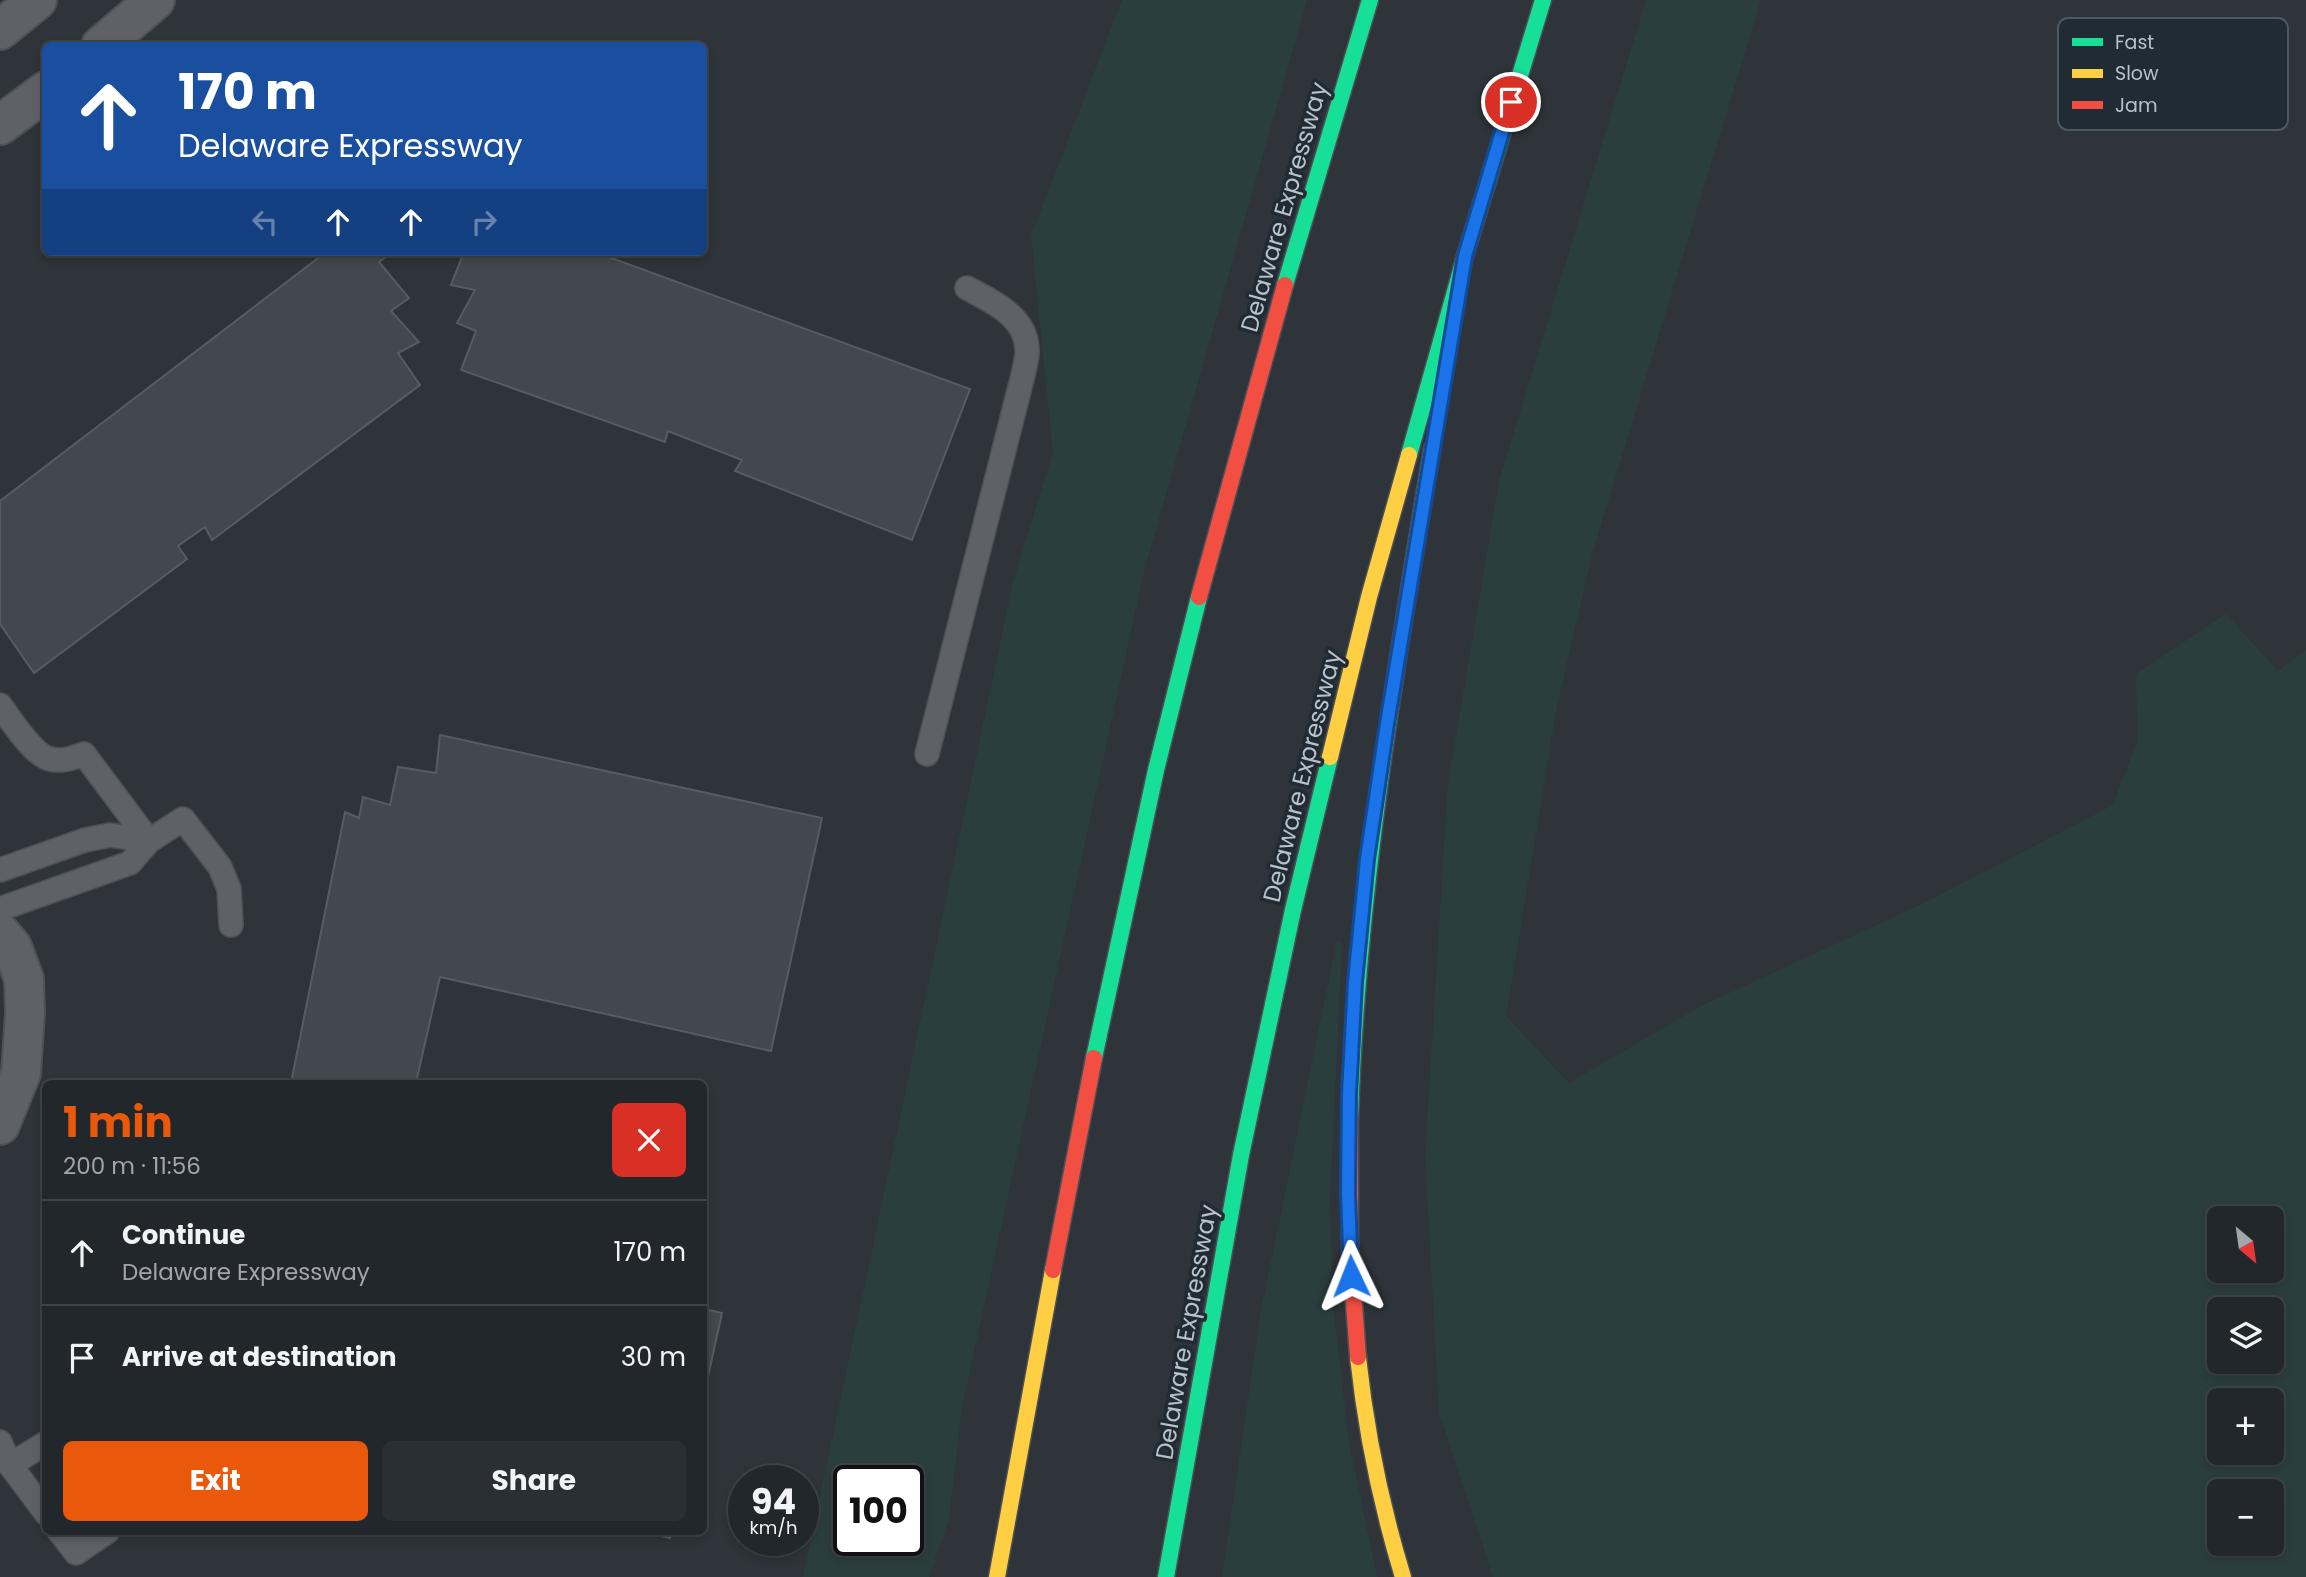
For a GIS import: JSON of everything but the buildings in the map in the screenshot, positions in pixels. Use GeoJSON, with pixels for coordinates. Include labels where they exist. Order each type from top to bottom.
{"type":"FeatureCollection","features":[{"type":"Feature","properties":{"kind":"highway","name":"Delaware Expressway"},"geometry":{"type":"LineString","coordinates":[[997,1577],[1077,1145],[1131,880],[1203,583],[1292,255],[1370,0]]}},
{"type":"Feature","properties":{"kind":"highway","name":"Delaware Expressway"},"geometry":{"type":"LineString","coordinates":[[1166,1577],[1239,1169],[1293,910],[1369,597],[1465,256],[1543,0]]}},
{"type":"Feature","properties":{"kind":"highway"},"geometry":{"type":"LineString","coordinates":[[1439,407],[1465,256]]}},
{"type":"Feature","properties":{"kind":"highway"},"geometry":{"type":"LineString","coordinates":[[1403,1577],[1379,1486],[1363,1402],[1353,1304],[1348,1193],[1349,1094],[1355,982],[1367,859],[1435,435]]}},
{"type":"Feature","properties":{"kind":"street"},"geometry":{"type":"LineString","coordinates":[[0,30],[37,0]]}},
{"type":"Feature","properties":{"kind":"street"},"geometry":{"type":"LineString","coordinates":[[106,42],[155,0]]}},
{"type":"Feature","properties":{"kind":"street"},"geometry":{"type":"LineString","coordinates":[[0,125],[42,94]]}},
{"type":"Feature","properties":{"kind":"street"},"geometry":{"type":"LineString","coordinates":[[0,933],[12,947],[24,979],[25,1013],[22,1073],[0,1125]]}},
{"type":"Feature","properties":{"kind":"lane"},"geometry":{"type":"LineString","coordinates":[[927,754],[1028,347],[1020,327],[1005,308],[967,288]]}},
{"type":"Feature","properties":{"kind":"lane"},"geometry":{"type":"LineString","coordinates":[[0,705],[30,744],[48,759],[66,760],[84,754],[149,841]]}},
{"type":"Feature","properties":{"kind":"lane"},"geometry":{"type":"LineString","coordinates":[[0,909],[130,863],[149,841],[183,819],[220,867],[229,889],[231,925]]}},
{"type":"Feature","properties":{"kind":"lane"},"geometry":{"type":"LineString","coordinates":[[0,870],[85,840],[110,835],[149,841]]}},
{"type":"Feature","properties":{"kind":"lane"},"geometry":{"type":"LineString","coordinates":[[0,1442],[5,1463],[42,1508]]}},
{"type":"Feature","properties":{"kind":"lane"},"geometry":{"type":"LineString","coordinates":[[5,1463],[42,1445]]}},
{"type":"Feature","properties":{"kind":"lane"},"geometry":{"type":"LineString","coordinates":[[62,1535],[76,1553],[102,1535]]}},
{"type":"Feature","properties":{"kind":"shaded area"},"geometry":{"type":"Polygon","coordinates":[[[1122,0],[1307,0],[1144,572],[962,1407],[949,1519],[929,1577],[803,1577],[807,1556],[819,1556],[819,1501],[1013,582],[1053,452],[1031,236],[1122,0]]]}},
{"type":"Feature","properties":{"kind":"shaded area"},"geometry":{"type":"Polygon","coordinates":[[[1646,0],[1761,0],[1593,551],[1557,706],[1506,1016],[1569,1083],[1701,1006],[1924,903],[2113,805],[2137,741],[2136,674],[2226,614],[2278,671],[2306,650],[2306,1577],[1493,1577],[1439,1412],[1425,1155],[1448,783],[1499,481],[1646,0]]]}},
{"type":"Feature","properties":{"kind":"shaded area"},"geometry":{"type":"Polygon","coordinates":[[[1337,940],[1342,943],[1330,1200],[1333,1305],[1349,1442],[1377,1577],[1222,1577],[1261,1310],[1337,940]]]}},
{"type":"Feature","properties":{"kind":"traffic: fast"},"geometry":{"type":"LineString","coordinates":[[1285,285],[1370,0]]}},
{"type":"Feature","properties":{"kind":"traffic: fast"},"geometry":{"type":"LineString","coordinates":[[1409,455],[1465,256],[1543,0]]}},
{"type":"Feature","properties":{"kind":"traffic: fast"},"geometry":{"type":"LineString","coordinates":[[1350,1119],[1354,1034],[1369,866],[1392,699],[1432,449]]}},
{"type":"Feature","properties":{"kind":"traffic: fast"},"geometry":{"type":"LineString","coordinates":[[1094,1058],[1156,770],[1199,597]]}},
{"type":"Feature","properties":{"kind":"traffic: fast"},"geometry":{"type":"LineString","coordinates":[[1166,1577],[1241,1155],[1293,910],[1330,757]]}},
{"type":"Feature","properties":{"kind":"traffic: slow"},"geometry":{"type":"LineString","coordinates":[[1330,757],[1369,597],[1409,455]]}},
{"type":"Feature","properties":{"kind":"traffic: slow"},"geometry":{"type":"LineString","coordinates":[[997,1577],[1053,1270]]}},
{"type":"Feature","properties":{"kind":"traffic: slow"},"geometry":{"type":"LineString","coordinates":[[1358,1357],[1375,1468],[1403,1577]]}},
{"type":"Feature","properties":{"kind":"traffic: jam"},"geometry":{"type":"LineString","coordinates":[[1199,597],[1285,285]]}},
{"type":"Feature","properties":{"kind":"traffic: jam"},"geometry":{"type":"LineString","coordinates":[[1053,1270],[1094,1058]]}},
{"type":"Feature","properties":{"kind":"traffic: jam"},"geometry":{"type":"LineString","coordinates":[[1350,1119],[1350,1250],[1358,1357]]}},
{"type":"Feature","properties":{"kind":"route"},"geometry":{"type":"LineString","coordinates":[[1351,1276],[1349,1094],[1355,982],[1367,859],[1465,256],[1511,102]]}}]}
